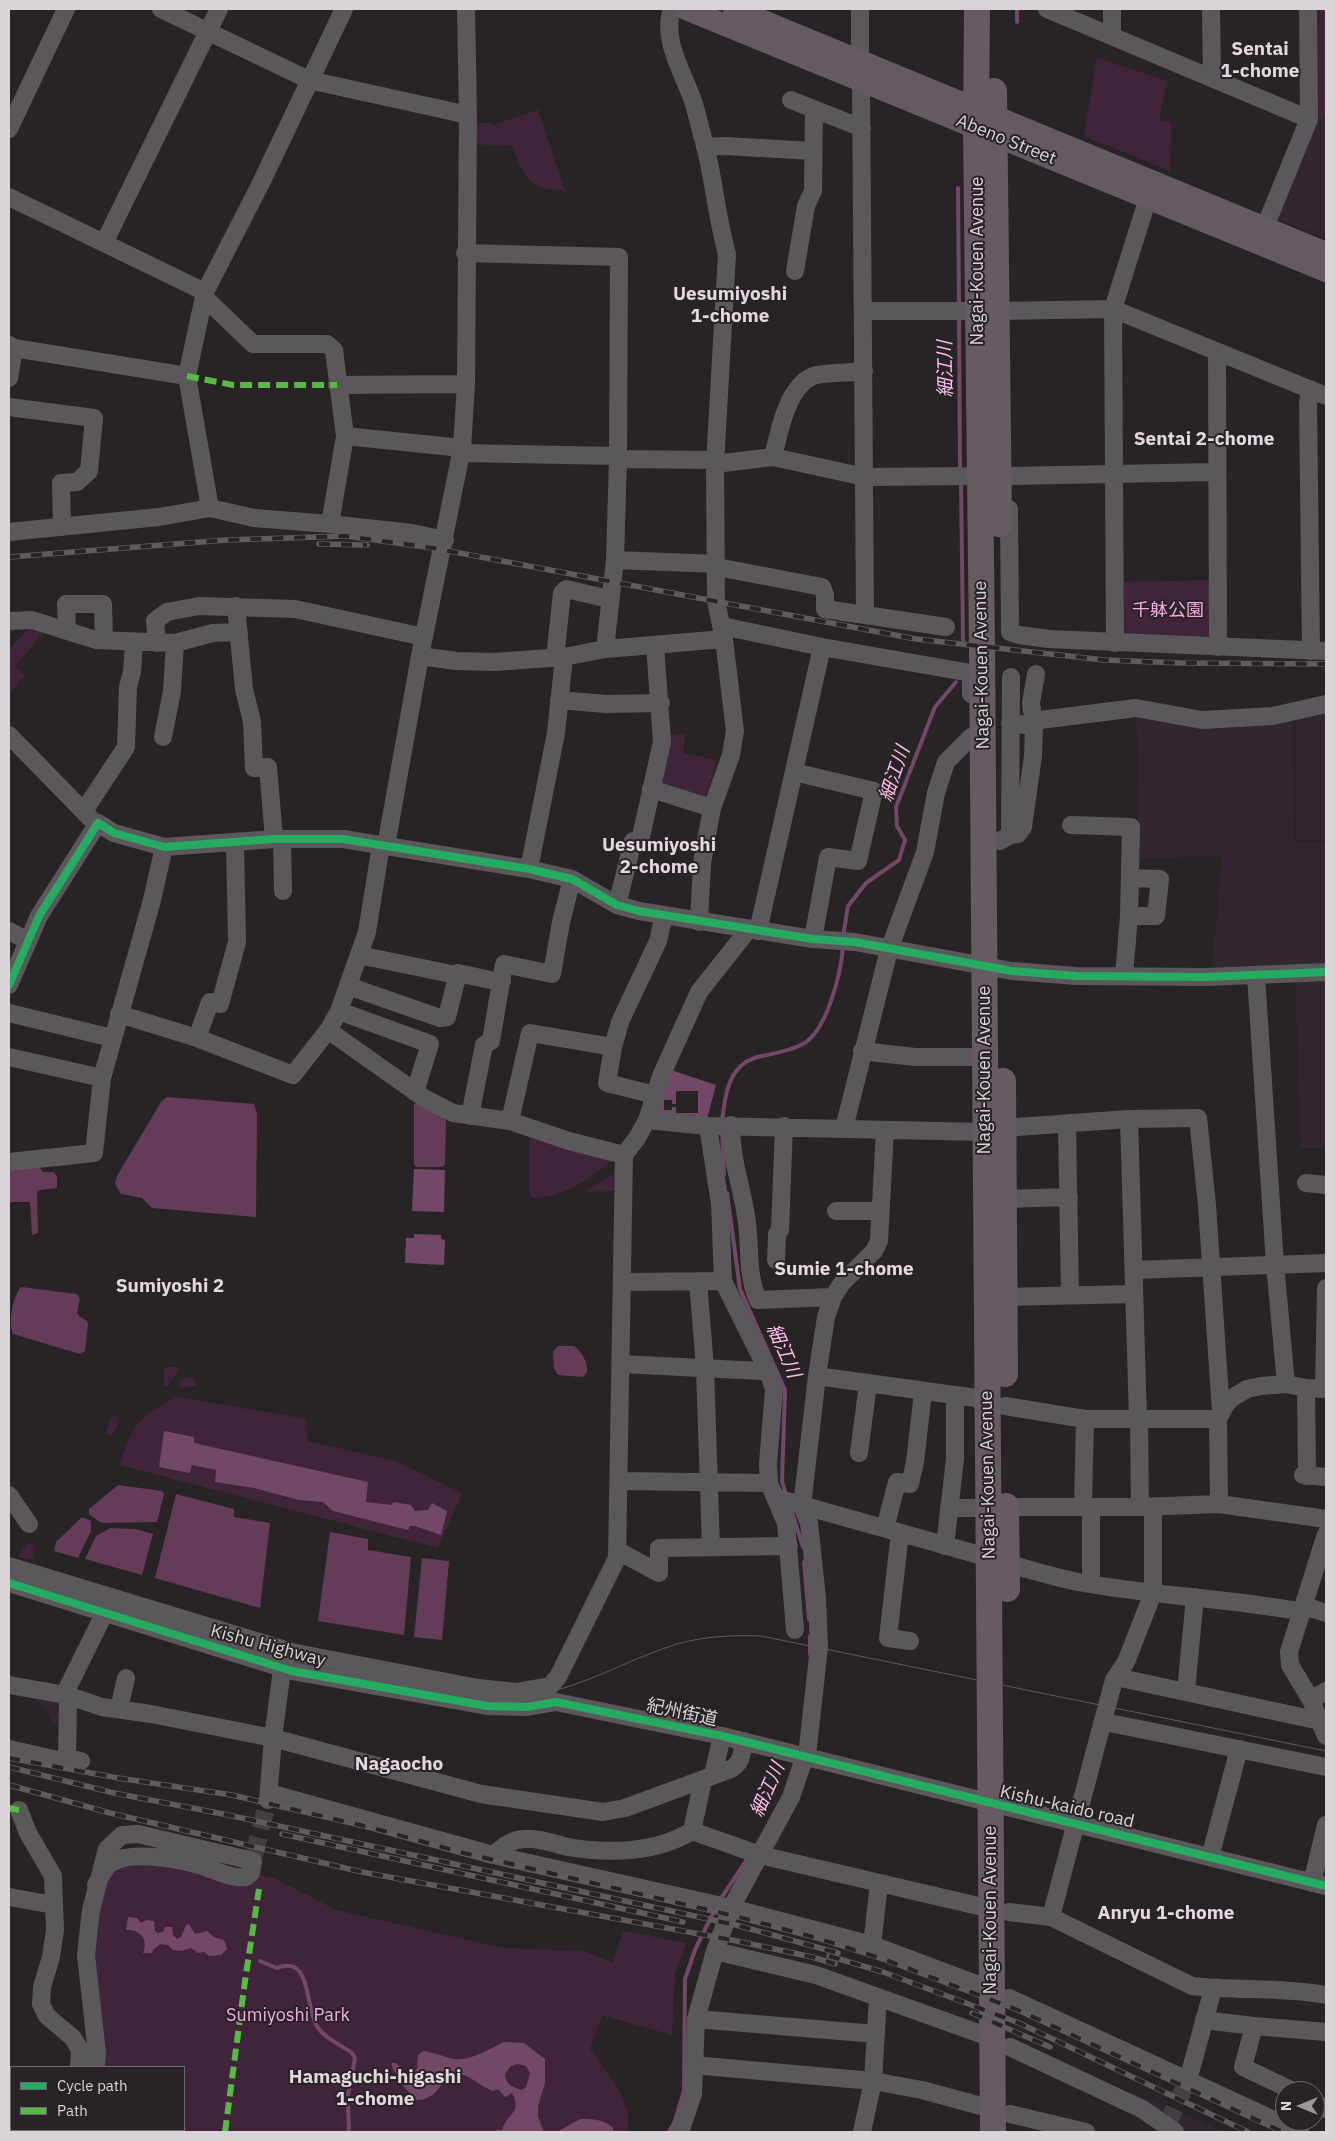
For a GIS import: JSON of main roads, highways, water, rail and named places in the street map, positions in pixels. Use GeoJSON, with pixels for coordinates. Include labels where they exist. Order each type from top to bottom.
{"type":"FeatureCollection","features":[{"type":"Feature","properties":{"kind":"highway","name":"Nagai-Kouen Avenue"},"geometry":{"type":"LineString","coordinates":[[977,9],[985,122]]}},
{"type":"Feature","properties":{"kind":"highway","name":"Nagai-Kouen Avenue"},"geometry":{"type":"LineString","coordinates":[[994,9],[973,311],[966,476],[998,843]]}},
{"type":"Feature","properties":{"kind":"highway","name":"Nagai-Kouen Avenue"},"geometry":{"type":"LineString","coordinates":[[973,311],[998,371],[998,843],[993,968],[1001,2122]]}},
{"type":"Feature","properties":{"kind":"highway","name":"Nagai-Kouen Avenue"},"geometry":{"type":"LineString","coordinates":[[993,968],[985,1057],[1004,1199],[1004,1297],[996,1405]]}},
{"type":"Feature","properties":{"kind":"main road","name":"Abeno Street"},"geometry":{"type":"LineString","coordinates":[[686,9],[860,71],[985,122],[1264,227],[1326,253]]}},
{"type":"Feature","properties":{"kind":"main road","name":"Abeno Street"},"geometry":{"type":"LineString","coordinates":[[734,9],[860,71]]}},
{"type":"Feature","properties":{"kind":"main road","name":"Abeno Street"},"geometry":{"type":"LineString","coordinates":[[985,122],[1148,198],[1326,271]]}},
{"type":"Feature","properties":{"kind":"waterway","name":"細江川"},"geometry":{"type":"LineString","coordinates":[[1017,9],[1017,22]]}},
{"type":"Feature","properties":{"kind":"waterway","name":"細江川"},"geometry":{"type":"LineString","coordinates":[[958,188],[959,306]]}},
{"type":"Feature","properties":{"kind":"waterway","name":"細江川"},"geometry":{"type":"LineString","coordinates":[[959,315],[960,471]]}},
{"type":"Feature","properties":{"kind":"waterway","name":"細江川"},"geometry":{"type":"LineString","coordinates":[[961,480],[963,640]]}},
{"type":"Feature","properties":{"kind":"waterway","name":"細江川"},"geometry":{"type":"LineString","coordinates":[[843,937],[848,906],[866,883],[899,860],[905,840],[897,826],[896,807],[935,707],[956,682]]}},
{"type":"Feature","properties":{"kind":"waterway","name":"細江川"},"geometry":{"type":"LineString","coordinates":[[722,1122],[727,1090],[731,1080],[742,1065],[751,1059],[788,1050],[803,1044],[812,1037],[819,1027],[836,986],[843,947]]}},
{"type":"Feature","properties":{"kind":"waterway","name":"細江川"},"geometry":{"type":"LineString","coordinates":[[722,1131],[724,1174]]}},
{"type":"Feature","properties":{"kind":"waterway","name":"細江川"},"geometry":{"type":"LineString","coordinates":[[727,1193],[740,1289],[785,1390],[782,1481],[786,1495]]}},
{"type":"Feature","properties":{"kind":"waterway","name":"細江川"},"geometry":{"type":"LineString","coordinates":[[791,1509],[803,1547]]}},
{"type":"Feature","properties":{"kind":"waterway","name":"細江川"},"geometry":{"type":"LineString","coordinates":[[804,1562],[809,1619]]}},
{"type":"Feature","properties":{"kind":"waterway","name":"細江川"},"geometry":{"type":"LineString","coordinates":[[810,1636],[810,1654]]}},
{"type":"Feature","properties":{"kind":"waterway","name":"細江川"},"geometry":{"type":"LineString","coordinates":[[720,1900],[749,1856]]}},
{"type":"Feature","properties":{"kind":"waterway","name":"細江川"},"geometry":{"type":"LineString","coordinates":[[669,2132],[675,2121],[684,2090],[685,1979],[695,1950],[715,1909]]}},
{"type":"Feature","properties":{"kind":"waterway"},"geometry":{"type":"LineString","coordinates":[[260,1961],[277,1968],[289,1966],[297,1969],[302,1976],[318,2028],[329,2039],[352,2053],[355,2058],[348,2095]]}},
{"type":"Feature","properties":{"kind":"waterway"},"geometry":{"type":"LineString","coordinates":[[348,2106],[349,2132]]}},
{"type":"Feature","properties":{"kind":"tunnel"},"geometry":{"type":"LineString","coordinates":[[254,1855],[268,1800]]}},
{"type":"Feature","properties":{"kind":"tunnel"},"geometry":{"type":"LineString","coordinates":[[1167,2125],[1188,2080]]}},
{"type":"Feature","properties":{"kind":"tram line"},"geometry":{"type":"LineString","coordinates":[[9,1571],[269,1653],[488,1696],[515,1697],[540,1694],[563,1688],[688,1641],[719,1637],[761,1636],[1326,1751]]}},
{"type":"Feature","properties":{"kind":"railway"},"geometry":{"type":"LineString","coordinates":[[9,557],[227,540],[346,536],[433,548],[916,639],[1104,660],[1181,663],[1326,664]]}},
{"type":"Feature","properties":{"kind":"railway"},"geometry":{"type":"LineString","coordinates":[[319,544],[367,545]]}},
{"type":"Feature","properties":{"kind":"railway"},"geometry":{"type":"LineString","coordinates":[[9,1758],[118,1778],[232,1795],[373,1828],[464,1853],[739,1917],[817,1938],[886,1960],[1018,2010],[1283,2132]]}},
{"type":"Feature","properties":{"kind":"railway"},"geometry":{"type":"LineString","coordinates":[[9,1767],[114,1793],[228,1815],[736,1925],[838,1953]]}},
{"type":"Feature","properties":{"kind":"railway"},"geometry":{"type":"LineString","coordinates":[[9,1785],[110,1813],[362,1872],[732,1940],[812,1957],[835,1964]]}},
{"type":"Feature","properties":{"kind":"railway"},"geometry":{"type":"LineString","coordinates":[[282,1834],[683,1922]]}},
{"type":"Feature","properties":{"kind":"railway"},"geometry":{"type":"LineString","coordinates":[[829,1956],[883,1972],[1019,2023],[1248,2132]]}},
{"type":"Feature","properties":{"kind":"railway"},"geometry":{"type":"LineString","coordinates":[[972,2013],[1050,2047]]}},
{"type":"Feature","properties":{"kind":"district","name":"Sentai 1-chome"},"geometry":{"type":"Point","coordinates":[1260,61]}},
{"type":"Feature","properties":{"kind":"district","name":"Uesumiyoshi 1-chome"},"geometry":{"type":"Point","coordinates":[730,306]}},
{"type":"Feature","properties":{"kind":"district","name":"Sentai 2-chome"},"geometry":{"type":"Point","coordinates":[1204,440]}},
{"type":"Feature","properties":{"kind":"district","name":"Uesumiyoshi 2-chome"},"geometry":{"type":"Point","coordinates":[659,857]}},
{"type":"Feature","properties":{"kind":"district","name":"Sumie 1-chome"},"geometry":{"type":"Point","coordinates":[844,1270]}},
{"type":"Feature","properties":{"kind":"district","name":"Sumiyoshi 2"},"geometry":{"type":"Point","coordinates":[170,1287]}},
{"type":"Feature","properties":{"kind":"district","name":"Nagaocho"},"geometry":{"type":"Point","coordinates":[399,1765]}},
{"type":"Feature","properties":{"kind":"district","name":"Anryu 1-chome"},"geometry":{"type":"Point","coordinates":[1166,1914]}},
{"type":"Feature","properties":{"kind":"district","name":"Hamaguchi-higashi 1-chome"},"geometry":{"type":"Point","coordinates":[375,2089]}},
{"type":"Feature","properties":{"kind":"park label","name":"千躰公園"},"geometry":{"type":"Point","coordinates":[1168,611]}},
{"type":"Feature","properties":{"kind":"park label","name":"Sumiyoshi Park"},"geometry":{"type":"Point","coordinates":[288,2016]}}]}
